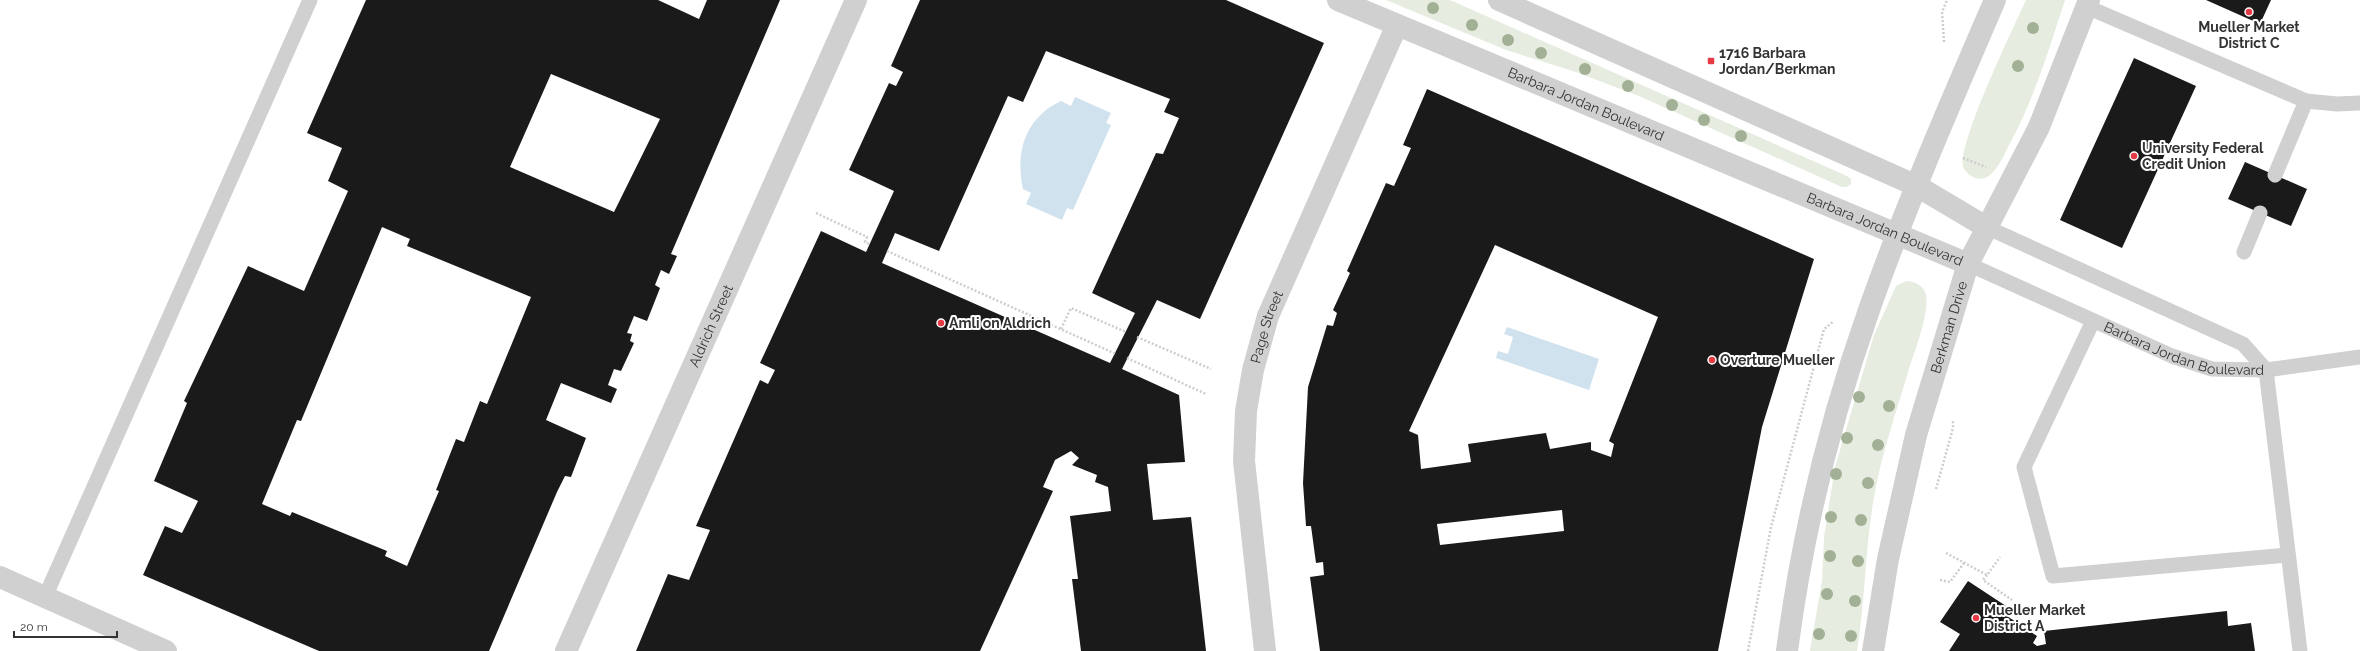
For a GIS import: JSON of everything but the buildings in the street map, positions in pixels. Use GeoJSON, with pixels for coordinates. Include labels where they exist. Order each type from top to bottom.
{"type":"FeatureCollection","features":[{"type":"Feature","properties":{"kind":"street","name":"Aldrich Street"},"geometry":{"type":"LineString","coordinates":[[566,651],[856,0]]}},
{"type":"Feature","properties":{"kind":"street","name":"Barbara Jordan Boulevard"},"geometry":{"type":"LineString","coordinates":[[1338,0],[1968,264]]}},
{"type":"Feature","properties":{"kind":"street","name":"Barbara Jordan Boulevard"},"geometry":{"type":"LineString","coordinates":[[1499,0],[1917,186],[1986,227]]}},
{"type":"Feature","properties":{"kind":"street"},"geometry":{"type":"LineString","coordinates":[[1786,651],[1793,602],[1816,488],[1868,312],[1917,186],[1995,0]]}},
{"type":"Feature","properties":{"kind":"street","name":"Berkman Drive"},"geometry":{"type":"LineString","coordinates":[[1873,651],[1888,559],[1916,435],[1968,264],[2039,127],[2088,4]]}},
{"type":"Feature","properties":{"kind":"street","name":"Page Street"},"geometry":{"type":"LineString","coordinates":[[1265,651],[1244,461],[1246,411],[1253,370],[1268,316],[1397,25]]}},
{"type":"Feature","properties":{"kind":"street"},"geometry":{"type":"LineString","coordinates":[[0,578],[166,651]]}},
{"type":"Feature","properties":{"kind":"lane"},"geometry":{"type":"LineString","coordinates":[[44,597],[310,0]]}},
{"type":"Feature","properties":{"kind":"lane"},"geometry":{"type":"LineString","coordinates":[[2088,4],[2306,101],[2337,104],[2360,103]]}},
{"type":"Feature","properties":{"kind":"lane"},"geometry":{"type":"LineString","coordinates":[[2275,175],[2306,101]]}},
{"type":"Feature","properties":{"kind":"lane"},"geometry":{"type":"LineString","coordinates":[[2244,252],[2260,213]]}},
{"type":"Feature","properties":{"kind":"lane","name":"Barbara Jordan Boulevard"},"geometry":{"type":"LineString","coordinates":[[1986,227],[2243,344],[2266,370]]}},
{"type":"Feature","properties":{"kind":"lane","name":"Barbara Jordan Boulevard"},"geometry":{"type":"LineString","coordinates":[[1968,264],[2172,356],[2212,369],[2266,370]]}},
{"type":"Feature","properties":{"kind":"lane"},"geometry":{"type":"LineString","coordinates":[[2093,321],[2024,467],[2053,576],[2288,555]]}},
{"type":"Feature","properties":{"kind":"lane"},"geometry":{"type":"LineString","coordinates":[[2300,651],[2266,370],[2360,357]]}},
{"type":"Feature","properties":{"kind":"path"},"geometry":{"type":"LineString","coordinates":[[1944,48],[1942,12],[1947,0]]}},
{"type":"Feature","properties":{"kind":"path"},"geometry":{"type":"LineString","coordinates":[[1963,158],[1988,168]]}},
{"type":"Feature","properties":{"kind":"path"},"geometry":{"type":"LineString","coordinates":[[816,213],[867,237],[865,242],[870,244]]}},
{"type":"Feature","properties":{"kind":"path"},"geometry":{"type":"LineString","coordinates":[[887,251],[1116,354]]}},
{"type":"Feature","properties":{"kind":"path"},"geometry":{"type":"LineString","coordinates":[[1061,329],[1071,308],[1126,332]]}},
{"type":"Feature","properties":{"kind":"path"},"geometry":{"type":"LineString","coordinates":[[1138,337],[1211,369]]}},
{"type":"Feature","properties":{"kind":"path"},"geometry":{"type":"LineString","coordinates":[[1127,358],[1206,394]]}},
{"type":"Feature","properties":{"kind":"path"},"geometry":{"type":"LineString","coordinates":[[1946,553],[1987,575]]}},
{"type":"Feature","properties":{"kind":"path"},"geometry":{"type":"LineString","coordinates":[[2000,557],[1983,580],[2012,600]]}},
{"type":"Feature","properties":{"kind":"path"},"geometry":{"type":"LineString","coordinates":[[1940,580],[1950,582],[1964,563]]}},
{"type":"Feature","properties":{"kind":"shaded area"},"geometry":{"type":"Polygon","coordinates":[[[1386,0],[1450,0],[1847,176],[1851,179],[1851,184],[1847,187],[1842,187],[1639,96],[1576,72],[1506,50],[1386,0]]]}},
{"type":"Feature","properties":{"kind":"shaded area"},"geometry":{"type":"Polygon","coordinates":[[[2026,0],[2065,0],[2026,110],[2002,160],[1995,170],[1988,176],[1980,179],[1972,177],[1963,167],[1964,154],[1969,134],[1999,59],[2026,0]]]}},
{"type":"Feature","properties":{"kind":"shaded area"},"geometry":{"type":"Polygon","coordinates":[[[1906,281],[1916,283],[1925,292],[1926,303],[1924,322],[1889,436],[1876,486],[1870,521],[1862,614],[1857,651],[1810,651],[1822,581],[1824,537],[1835,467],[1874,335],[1896,286],[1906,281]]]}},
{"type":"Feature","properties":{"kind":"water"},"geometry":{"type":"Polygon","coordinates":[[[1075,97],[1111,113],[1106,123],[1111,125],[1073,210],[1067,208],[1062,220],[1026,204],[1031,193],[1023,189],[1020,162],[1022,149],[1026,138],[1031,127],[1039,117],[1049,108],[1061,101],[1071,106],[1075,97]]]}},
{"type":"Feature","properties":{"kind":"water"},"geometry":{"type":"Polygon","coordinates":[[[1507,327],[1599,359],[1589,390],[1496,358],[1498,351],[1508,354],[1513,337],[1504,334],[1507,327]]]}},
{"type":"Feature","properties":{"kind":"place","name":"Mueller Market District C"},"geometry":{"type":"Point","coordinates":[2249,12]}},
{"type":"Feature","properties":{"kind":"place","name":"1716 Barbara Jordan/Berkman"},"geometry":{"type":"Point","coordinates":[1711,61]}},
{"type":"Feature","properties":{"kind":"place","name":"University Federal Credit Union"},"geometry":{"type":"Point","coordinates":[2134,156]}},
{"type":"Feature","properties":{"kind":"place","name":"Amli on Aldrich"},"geometry":{"type":"Point","coordinates":[941,323]}},
{"type":"Feature","properties":{"kind":"place","name":"Overture Mueller"},"geometry":{"type":"Point","coordinates":[1712,360]}},
{"type":"Feature","properties":{"kind":"place","name":"Mueller Market District A"},"geometry":{"type":"Point","coordinates":[1976,618]}}]}
